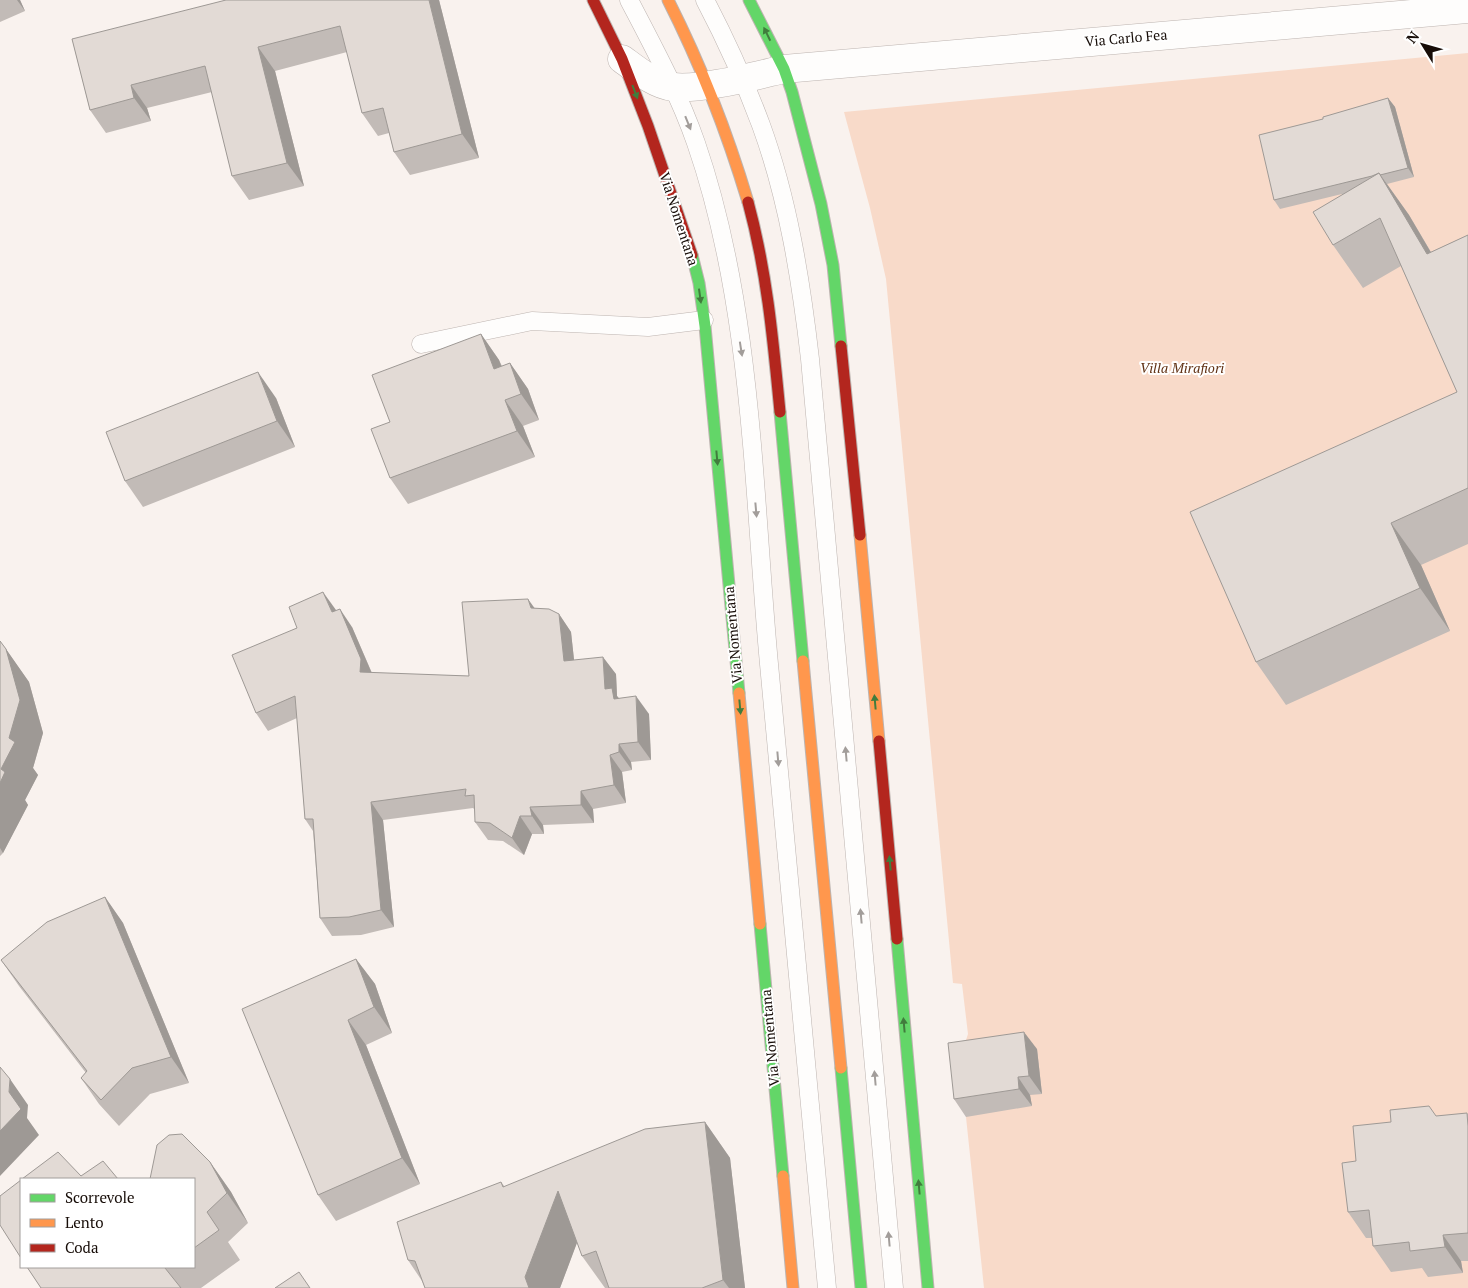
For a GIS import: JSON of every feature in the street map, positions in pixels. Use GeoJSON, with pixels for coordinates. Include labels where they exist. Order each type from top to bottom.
{"type":"FeatureCollection","features":[{"type":"Feature","properties":{"kind":"street","name":"Via Nomentana"},"geometry":{"type":"LineString","coordinates":[[593,0],[622,59],[651,133],[690,243],[699,284],[704,320],[793,1288]]}},
{"type":"Feature","properties":{"kind":"street"},"geometry":{"type":"LineString","coordinates":[[668,0],[708,84],[748,205],[756,234],[771,316],[861,1288]]}},
{"type":"Feature","properties":{"kind":"street"},"geometry":{"type":"LineString","coordinates":[[749,0],[784,69],[799,116],[821,204],[832,265],[859,518],[928,1288]]}},
{"type":"Feature","properties":{"kind":"street","name":"Via Carlo Fea"},"geometry":{"type":"LineString","coordinates":[[672,87],[708,84],[784,69],[1468,9]]}},
{"type":"Feature","properties":{"kind":"street"},"geometry":{"type":"LineString","coordinates":[[622,59],[648,76],[672,87]]}},
{"type":"Feature","properties":{"kind":"lane"},"geometry":{"type":"LineString","coordinates":[[629,0],[672,87],[696,143],[724,245],[744,371],[768,658],[827,1288]]}},
{"type":"Feature","properties":{"kind":"lane"},"geometry":{"type":"LineString","coordinates":[[705,0],[742,78],[771,156],[790,232],[804,310],[813,388],[894,1288]]}},
{"type":"Feature","properties":{"kind":"lane"},"geometry":{"type":"LineString","coordinates":[[421,344],[532,321],[648,327],[704,320]]}},
{"type":"Feature","properties":{"kind":"green space","name":"Villa Mirafiori"},"geometry":{"type":"Polygon","coordinates":[[[1468,53],[1468,1288],[984,1288],[966,1117],[964,1046],[968,1034],[962,984],[953,983],[886,279],[870,208],[844,112],[1468,53]]]}},
{"type":"Feature","properties":{"kind":"building"},"geometry":{"type":"Polygon","coordinates":[[[226,0],[429,0],[462,134],[394,152],[383,108],[362,113],[340,26],[258,47],[287,163],[232,176],[205,66],[131,85],[134,98],[90,110],[72,39],[226,0]]]}},
{"type":"Feature","properties":{"kind":"building"},"geometry":{"type":"Polygon","coordinates":[[[1388,98],[1408,168],[1380,175],[1379,173],[1274,200],[1259,135],[1323,119],[1323,117],[1388,98]]]}},
{"type":"Feature","properties":{"kind":"building"},"geometry":{"type":"Polygon","coordinates":[[[1379,173],[1427,254],[1468,235],[1468,488],[1391,523],[1420,588],[1256,662],[1190,512],[1457,392],[1380,218],[1333,245],[1313,212],[1379,173]]]}},
{"type":"Feature","properties":{"kind":"building"},"geometry":{"type":"Polygon","coordinates":[[[481,334],[494,369],[510,363],[521,394],[505,400],[517,431],[390,478],[371,429],[390,422],[372,375],[481,334]]]}},
{"type":"Feature","properties":{"kind":"building"},"geometry":{"type":"Polygon","coordinates":[[[258,372],[277,421],[125,481],[106,432],[258,372]]]}},
{"type":"Feature","properties":{"kind":"building"},"geometry":{"type":"Polygon","coordinates":[[[323,592],[332,612],[340,609],[361,659],[360,672],[469,676],[462,602],[528,599],[531,608],[549,609],[559,614],[564,661],[603,657],[605,689],[612,688],[614,699],[636,696],[638,742],[619,744],[619,752],[610,755],[614,785],[581,791],[581,805],[530,807],[532,816],[520,816],[512,838],[490,823],[475,822],[474,795],[465,796],[466,789],[371,802],[381,910],[349,917],[320,918],[313,819],[305,819],[295,696],[256,713],[232,655],[297,628],[289,607],[323,592]]]}},
{"type":"Feature","properties":{"kind":"building"},"geometry":{"type":"Polygon","coordinates":[[[0,641],[6,649],[20,700],[9,738],[15,742],[1,769],[5,772],[0,783],[0,641]]]}},
{"type":"Feature","properties":{"kind":"building"},"geometry":{"type":"Polygon","coordinates":[[[105,897],[171,1057],[132,1068],[101,1100],[81,1078],[87,1071],[1,960],[47,922],[105,897]]]}},
{"type":"Feature","properties":{"kind":"building"},"geometry":{"type":"Polygon","coordinates":[[[356,959],[374,1007],[348,1020],[402,1158],[318,1195],[242,1009],[356,959]]]}},
{"type":"Feature","properties":{"kind":"building"},"geometry":{"type":"Polygon","coordinates":[[[1024,1032],[1029,1076],[1018,1077],[1019,1089],[954,1099],[948,1043],[1024,1032]]]}},
{"type":"Feature","properties":{"kind":"building"},"geometry":{"type":"Polygon","coordinates":[[[0,1067],[10,1079],[9,1092],[21,1109],[0,1131],[0,1067]]]}},
{"type":"Feature","properties":{"kind":"building"},"geometry":{"type":"Polygon","coordinates":[[[1429,1106],[1436,1116],[1467,1113],[1468,1233],[1443,1235],[1445,1247],[1410,1251],[1409,1242],[1373,1246],[1369,1210],[1348,1212],[1342,1163],[1356,1161],[1353,1126],[1391,1122],[1390,1110],[1429,1106]]]}},
{"type":"Feature","properties":{"kind":"building"},"geometry":{"type":"Polygon","coordinates":[[[705,1122],[723,1280],[702,1288],[609,1288],[596,1251],[582,1256],[558,1191],[525,1277],[529,1288],[425,1288],[415,1261],[408,1260],[397,1222],[501,1182],[503,1187],[645,1129],[705,1122]]]}},
{"type":"Feature","properties":{"kind":"building"},"geometry":{"type":"Polygon","coordinates":[[[182,1134],[210,1162],[227,1193],[207,1212],[219,1230],[195,1247],[195,1178],[150,1178],[157,1145],[169,1135],[182,1134]]]}},
{"type":"Feature","properties":{"kind":"building"},"geometry":{"type":"Polygon","coordinates":[[[58,1152],[81,1176],[103,1161],[117,1178],[23,1178],[58,1152]]]}},
{"type":"Feature","properties":{"kind":"building"},"geometry":{"type":"Polygon","coordinates":[[[20,1181],[20,1256],[0,1225],[0,1196],[20,1181]]]}},
{"type":"Feature","properties":{"kind":"building"},"geometry":{"type":"Polygon","coordinates":[[[28,1268],[165,1268],[181,1288],[41,1288],[28,1268]]]}},
{"type":"Feature","properties":{"kind":"building"},"geometry":{"type":"Polygon","coordinates":[[[299,1272],[310,1288],[275,1288],[299,1272]]]}},
{"type":"Feature","properties":{"kind":"traffic: fast"},"geometry":{"type":"LineString","coordinates":[[749,0],[784,69],[792,92],[821,204],[833,265],[841,346]]}},
{"type":"Feature","properties":{"kind":"traffic: fast"},"geometry":{"type":"LineString","coordinates":[[692,255],[699,283],[705,326],[739,693]]}},
{"type":"Feature","properties":{"kind":"traffic: fast"},"geometry":{"type":"LineString","coordinates":[[780,412],[803,661]]}},
{"type":"Feature","properties":{"kind":"traffic: fast"},"geometry":{"type":"LineString","coordinates":[[760,924],[783,1176]]}},
{"type":"Feature","properties":{"kind":"traffic: fast"},"geometry":{"type":"LineString","coordinates":[[897,939],[928,1288]]}},
{"type":"Feature","properties":{"kind":"traffic: fast"},"geometry":{"type":"LineString","coordinates":[[841,1068],[861,1288]]}},
{"type":"Feature","properties":{"kind":"traffic: slow"},"geometry":{"type":"LineString","coordinates":[[668,0],[712,99],[748,202]]}},
{"type":"Feature","properties":{"kind":"traffic: slow"},"geometry":{"type":"LineString","coordinates":[[860,535],[879,741]]}},
{"type":"Feature","properties":{"kind":"traffic: slow"},"geometry":{"type":"LineString","coordinates":[[803,661],[841,1068]]}},
{"type":"Feature","properties":{"kind":"traffic: slow"},"geometry":{"type":"LineString","coordinates":[[739,693],[760,924]]}},
{"type":"Feature","properties":{"kind":"traffic: slow"},"geometry":{"type":"LineString","coordinates":[[783,1176],[793,1288]]}},
{"type":"Feature","properties":{"kind":"traffic: jam"},"geometry":{"type":"LineString","coordinates":[[593,0],[622,59],[648,126],[692,255]]}},
{"type":"Feature","properties":{"kind":"traffic: jam"},"geometry":{"type":"LineString","coordinates":[[748,202],[765,280],[780,412]]}},
{"type":"Feature","properties":{"kind":"traffic: jam"},"geometry":{"type":"LineString","coordinates":[[841,346],[860,535]]}},
{"type":"Feature","properties":{"kind":"traffic: jam"},"geometry":{"type":"LineString","coordinates":[[879,741],[897,939]]}}]}
